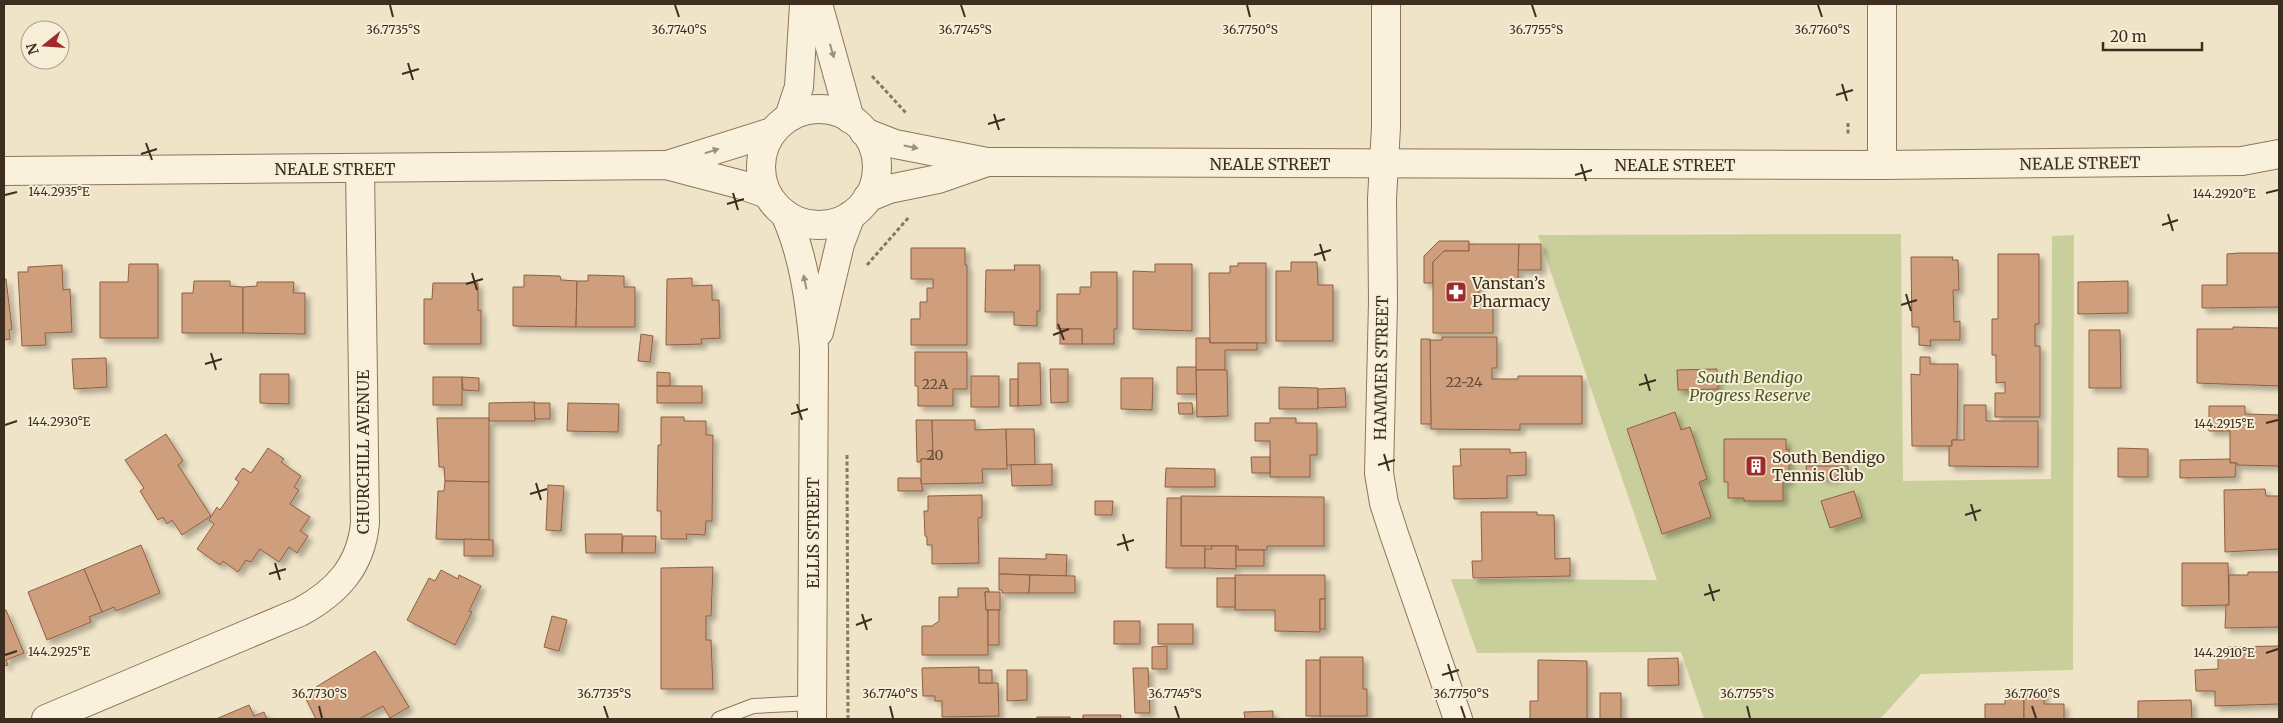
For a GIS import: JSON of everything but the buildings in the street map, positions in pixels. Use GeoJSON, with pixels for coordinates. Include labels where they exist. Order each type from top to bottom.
{"type":"FeatureCollection","features":[{"type":"Feature","properties":{"kind":"street"},"geometry":{"type":"LineString","coordinates":[[804,4],[799,87],[781,124],[765,146],[761,161],[762,177],[768,194],[785,214],[801,222],[818,225],[835,222],[859,207],[875,182],[877,164],[873,147],[857,125],[818,4]]}},
{"type":"Feature","properties":{"kind":"street","name":"HAMMER STREET"},"geometry":{"type":"LineString","coordinates":[[1386,4],[1386,127],[1383,164],[1379,473],[1384,503],[1458,719]]}},
{"type":"Feature","properties":{"kind":"street"},"geometry":{"type":"LineString","coordinates":[[1882,4],[1882,165]]}},
{"type":"Feature","properties":{"kind":"street"},"geometry":{"type":"LineString","coordinates":[[781,124],[804,111],[820,109],[836,111],[857,125]]}},
{"type":"Feature","properties":{"kind":"street","name":"NEALE STREET"},"geometry":{"type":"LineString","coordinates":[[666,165],[781,124]]}},
{"type":"Feature","properties":{"kind":"street","name":"NEALE STREET"},"geometry":{"type":"LineString","coordinates":[[857,125],[896,144],[988,162],[1882,165],[2242,161],[2279,154]]}},
{"type":"Feature","properties":{"kind":"street","name":"NEALE STREET"},"geometry":{"type":"LineString","coordinates":[[2242,161],[2279,170]]}},
{"type":"Feature","properties":{"kind":"street","name":"NEALE STREET"},"geometry":{"type":"LineString","coordinates":[[859,207],[889,189],[926,182],[988,162]]}},
{"type":"Feature","properties":{"kind":"street","name":"NEALE STREET"},"geometry":{"type":"LineString","coordinates":[[4,171],[666,165],[742,184],[768,194]]}},
{"type":"Feature","properties":{"kind":"street","name":"CHURCHILL AVENUE"},"geometry":{"type":"LineString","coordinates":[[46,719],[300,612],[332,592],[349,573],[360,550],[365,523],[360,168]]}},
{"type":"Feature","properties":{"kind":"street","name":"ELLIS STREET"},"geometry":{"type":"LineString","coordinates":[[814,348],[840,244],[859,207]]}},
{"type":"Feature","properties":{"kind":"street","name":"ELLIS STREET"},"geometry":{"type":"LineString","coordinates":[[785,214],[794,235],[803,273],[810,308],[814,348],[812,711]]}},
{"type":"Feature","properties":{"kind":"lane"},"geometry":{"type":"LineString","coordinates":[[719,719],[753,706],[812,711]]}},
{"type":"Feature","properties":{"kind":"path"},"geometry":{"type":"LineString","coordinates":[[868,72],[921,128],[925,134],[925,149]]}},
{"type":"Feature","properties":{"kind":"path"},"geometry":{"type":"LineString","coordinates":[[866,267],[925,199],[926,182]]}},
{"type":"Feature","properties":{"kind":"path"},"geometry":{"type":"LineString","coordinates":[[847,452],[848,719]]}},
{"type":"Feature","properties":{"kind":"green space","name":"South Bendigo Progress Reserve"},"geometry":{"type":"Polygon","coordinates":[[[1901,234],[1903,481],[2051,479],[2052,236],[2074,235],[2073,670],[1921,674],[1880,719],[1704,719],[1681,652],[1477,653],[1451,579],[1657,580],[1538,235],[1901,234]]]}},
{"type":"Feature","properties":{"kind":"place","name":"Vanstan’s Pharmacy"},"geometry":{"type":"Point","coordinates":[1456,292]}},
{"type":"Feature","properties":{"kind":"place","name":"South Bendigo Tennis Club"},"geometry":{"type":"Point","coordinates":[1756,466]}}]}
